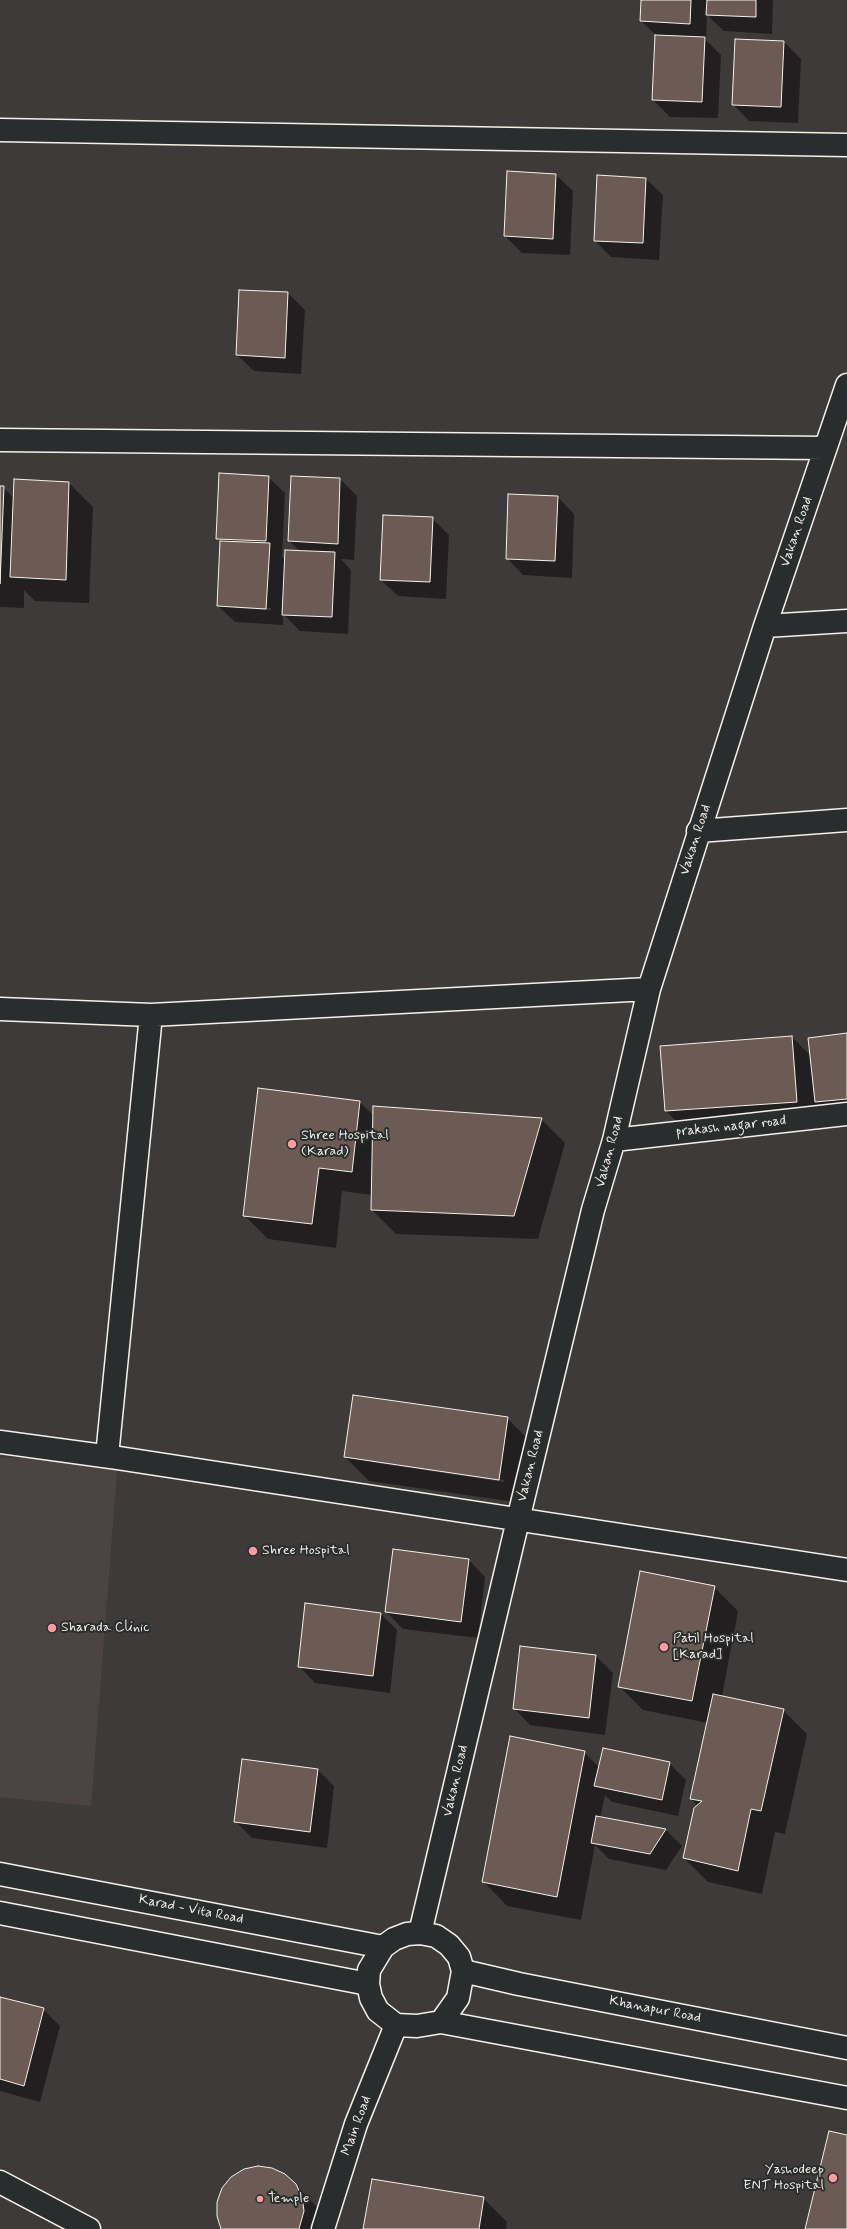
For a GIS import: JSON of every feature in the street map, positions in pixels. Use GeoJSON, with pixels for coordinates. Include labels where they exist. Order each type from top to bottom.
{"type":"FeatureCollection","features":[{"type":"Feature","properties":{"kind":"main road"},"geometry":{"type":"LineString","coordinates":[[0,130],[847,145]]}},
{"type":"Feature","properties":{"kind":"main road","name":"Vakan Road"},"geometry":{"type":"LineString","coordinates":[[420,1933],[593,1210],[614,1140],[649,989],[698,831],[765,626],[825,448],[843,409],[847,384]]}},
{"type":"Feature","properties":{"kind":"main road"},"geometry":{"type":"LineString","coordinates":[[0,440],[825,448]]}},
{"type":"Feature","properties":{"kind":"main road"},"geometry":{"type":"LineString","coordinates":[[765,626],[847,621]]}},
{"type":"Feature","properties":{"kind":"main road"},"geometry":{"type":"LineString","coordinates":[[698,831],[847,820]]}},
{"type":"Feature","properties":{"kind":"main road"},"geometry":{"type":"LineString","coordinates":[[0,1009],[151,1015],[649,989]]}},
{"type":"Feature","properties":{"kind":"main road"},"geometry":{"type":"LineString","coordinates":[[107,1456],[151,1015]]}},
{"type":"Feature","properties":{"kind":"main road","name":"prakash nagar road"},"geometry":{"type":"LineString","coordinates":[[614,1140],[847,1114]]}},
{"type":"Feature","properties":{"kind":"main road"},"geometry":{"type":"LineString","coordinates":[[0,1442],[107,1456],[847,1570]]}},
{"type":"Feature","properties":{"kind":"main road","name":"Karad - Vita Road"},"geometry":{"type":"LineString","coordinates":[[0,1874],[383,1947]]}},
{"type":"Feature","properties":{"kind":"main road"},"geometry":{"type":"LineString","coordinates":[[0,1913],[368,1984]]}},
{"type":"Feature","properties":{"kind":"main road"},"geometry":{"type":"LineString","coordinates":[[441,2022],[458,1998],[463,1971],[459,1957],[449,1945],[436,1936],[420,1933],[406,1934],[394,1939],[383,1947],[369,1970],[368,1984],[371,1998],[378,2011],[396,2025],[417,2026],[441,2022],[847,2098]]}},
{"type":"Feature","properties":{"kind":"main road","name":"Khanapur Road"},"geometry":{"type":"LineString","coordinates":[[463,1971],[519,1984],[847,2048]]}},
{"type":"Feature","properties":{"kind":"main road","name":"Main Road"},"geometry":{"type":"LineString","coordinates":[[323,2229],[356,2124],[396,2025]]}},
{"type":"Feature","properties":{"kind":"main road"},"geometry":{"type":"LineString","coordinates":[[0,2182],[89,2229]]}},
{"type":"Feature","properties":{"kind":"shaded area","name":"Sharada Clinic"},"geometry":{"type":"Polygon","coordinates":[[[0,1458],[118,1458],[91,1806],[0,1797],[0,1458]]]}},
{"type":"Feature","properties":{"kind":"building"},"geometry":{"type":"Polygon","coordinates":[[[641,0],[691,0],[690,24],[640,21],[641,0]]]}},
{"type":"Feature","properties":{"kind":"building"},"geometry":{"type":"Polygon","coordinates":[[[707,0],[756,0],[756,17],[706,15],[707,0]]]}},
{"type":"Feature","properties":{"kind":"building"},"geometry":{"type":"Polygon","coordinates":[[[655,35],[705,37],[702,102],[652,100],[655,35]]]}},
{"type":"Feature","properties":{"kind":"building"},"geometry":{"type":"Polygon","coordinates":[[[735,39],[784,41],[781,107],[732,105],[735,39]]]}},
{"type":"Feature","properties":{"kind":"building"},"geometry":{"type":"Polygon","coordinates":[[[507,171],[556,174],[553,239],[504,236],[507,171]]]}},
{"type":"Feature","properties":{"kind":"building"},"geometry":{"type":"Polygon","coordinates":[[[597,175],[646,178],[643,243],[594,241],[597,175]]]}},
{"type":"Feature","properties":{"kind":"building"},"geometry":{"type":"Polygon","coordinates":[[[239,290],[288,292],[285,358],[236,355],[239,290]]]}},
{"type":"Feature","properties":{"kind":"building"},"geometry":{"type":"Polygon","coordinates":[[[219,473],[269,476],[266,541],[216,539],[219,473]]]}},
{"type":"Feature","properties":{"kind":"building"},"geometry":{"type":"Polygon","coordinates":[[[291,476],[340,478],[338,544],[288,541],[291,476]]]}},
{"type":"Feature","properties":{"kind":"building"},"geometry":{"type":"Polygon","coordinates":[[[14,479],[69,482],[66,580],[10,577],[14,479]]]}},
{"type":"Feature","properties":{"kind":"building"},"geometry":{"type":"Polygon","coordinates":[[[0,486],[4,486],[0,584],[0,486]]]}},
{"type":"Feature","properties":{"kind":"building"},"geometry":{"type":"Polygon","coordinates":[[[508,494],[558,496],[555,561],[506,559],[508,494]]]}},
{"type":"Feature","properties":{"kind":"building"},"geometry":{"type":"Polygon","coordinates":[[[383,515],[433,517],[430,582],[380,580],[383,515]]]}},
{"type":"Feature","properties":{"kind":"building"},"geometry":{"type":"Polygon","coordinates":[[[220,541],[270,543],[266,609],[217,606],[220,541]]]}},
{"type":"Feature","properties":{"kind":"building"},"geometry":{"type":"Polygon","coordinates":[[[285,550],[335,552],[332,617],[282,615],[285,550]]]}},
{"type":"Feature","properties":{"kind":"building"},"geometry":{"type":"Polygon","coordinates":[[[847,1033],[847,1099],[815,1102],[808,1038],[847,1033]]]}},
{"type":"Feature","properties":{"kind":"building"},"geometry":{"type":"Polygon","coordinates":[[[792,1036],[797,1102],[665,1111],[660,1046],[792,1036]]]}},
{"type":"Feature","properties":{"kind":"building"},"geometry":{"type":"Polygon","coordinates":[[[258,1088],[360,1101],[352,1172],[319,1168],[312,1224],[243,1216],[258,1088]]]}},
{"type":"Feature","properties":{"kind":"building"},"geometry":{"type":"Polygon","coordinates":[[[373,1106],[542,1118],[514,1216],[371,1210],[373,1106]]]}},
{"type":"Feature","properties":{"kind":"building"},"geometry":{"type":"Polygon","coordinates":[[[353,1395],[508,1417],[499,1480],[344,1457],[353,1395]]]}},
{"type":"Feature","properties":{"kind":"building"},"geometry":{"type":"Polygon","coordinates":[[[393,1549],[469,1559],[461,1622],[385,1612],[393,1549]]]}},
{"type":"Feature","properties":{"kind":"building"},"geometry":{"type":"Polygon","coordinates":[[[640,1571],[715,1586],[692,1701],[618,1687],[640,1571]]]}},
{"type":"Feature","properties":{"kind":"building"},"geometry":{"type":"Polygon","coordinates":[[[305,1603],[381,1613],[373,1676],[298,1667],[305,1603]]]}},
{"type":"Feature","properties":{"kind":"building"},"geometry":{"type":"Polygon","coordinates":[[[520,1646],[596,1655],[589,1718],[513,1709],[520,1646]]]}},
{"type":"Feature","properties":{"kind":"building"},"geometry":{"type":"Polygon","coordinates":[[[713,1694],[784,1709],[761,1811],[751,1809],[738,1871],[683,1858],[694,1808],[702,1801],[690,1799],[713,1694]]]}},
{"type":"Feature","properties":{"kind":"building"},"geometry":{"type":"Polygon","coordinates":[[[510,1736],[585,1751],[557,1897],[482,1882],[510,1736]]]}},
{"type":"Feature","properties":{"kind":"building"},"geometry":{"type":"Polygon","coordinates":[[[603,1748],[670,1762],[662,1800],[594,1786],[603,1748]]]}},
{"type":"Feature","properties":{"kind":"building"},"geometry":{"type":"Polygon","coordinates":[[[242,1759],[318,1769],[310,1832],[234,1822],[242,1759]]]}},
{"type":"Feature","properties":{"kind":"building"},"geometry":{"type":"Polygon","coordinates":[[[596,1816],[666,1829],[650,1854],[591,1843],[596,1816]]]}},
{"type":"Feature","properties":{"kind":"building"},"geometry":{"type":"Polygon","coordinates":[[[0,1997],[44,2008],[24,2086],[0,2079],[0,1997]]]}},
{"type":"Feature","properties":{"kind":"building"},"geometry":{"type":"Polygon","coordinates":[[[829,2131],[847,2135],[847,2229],[805,2229],[829,2131]]]}},
{"type":"Feature","properties":{"kind":"building","name":"Temple"},"geometry":{"type":"Polygon","coordinates":[[[258,2166],[272,2168],[285,2174],[296,2184],[302,2197],[304,2211],[299,2229],[221,2229],[217,2216],[217,2202],[222,2188],[231,2177],[244,2169],[258,2166]]]}},
{"type":"Feature","properties":{"kind":"building"},"geometry":{"type":"Polygon","coordinates":[[[372,2179],[484,2197],[479,2229],[363,2229],[372,2179]]]}},
{"type":"Feature","properties":{"kind":"place","name":"Shree Hospital (Karad)"},"geometry":{"type":"Point","coordinates":[292,1144]}},
{"type":"Feature","properties":{"kind":"place","name":"Shree Hospital"},"geometry":{"type":"Point","coordinates":[253,1551]}},
{"type":"Feature","properties":{"kind":"place","name":"Sharada Clinic"},"geometry":{"type":"Point","coordinates":[52,1628]}},
{"type":"Feature","properties":{"kind":"place","name":"Patil Hospital [Karad]"},"geometry":{"type":"Point","coordinates":[664,1647]}},
{"type":"Feature","properties":{"kind":"place","name":"Yashodeep ENT Hospital"},"geometry":{"type":"Point","coordinates":[833,2178]}},
{"type":"Feature","properties":{"kind":"place","name":"Temple"},"geometry":{"type":"Point","coordinates":[260,2199]}}]}
